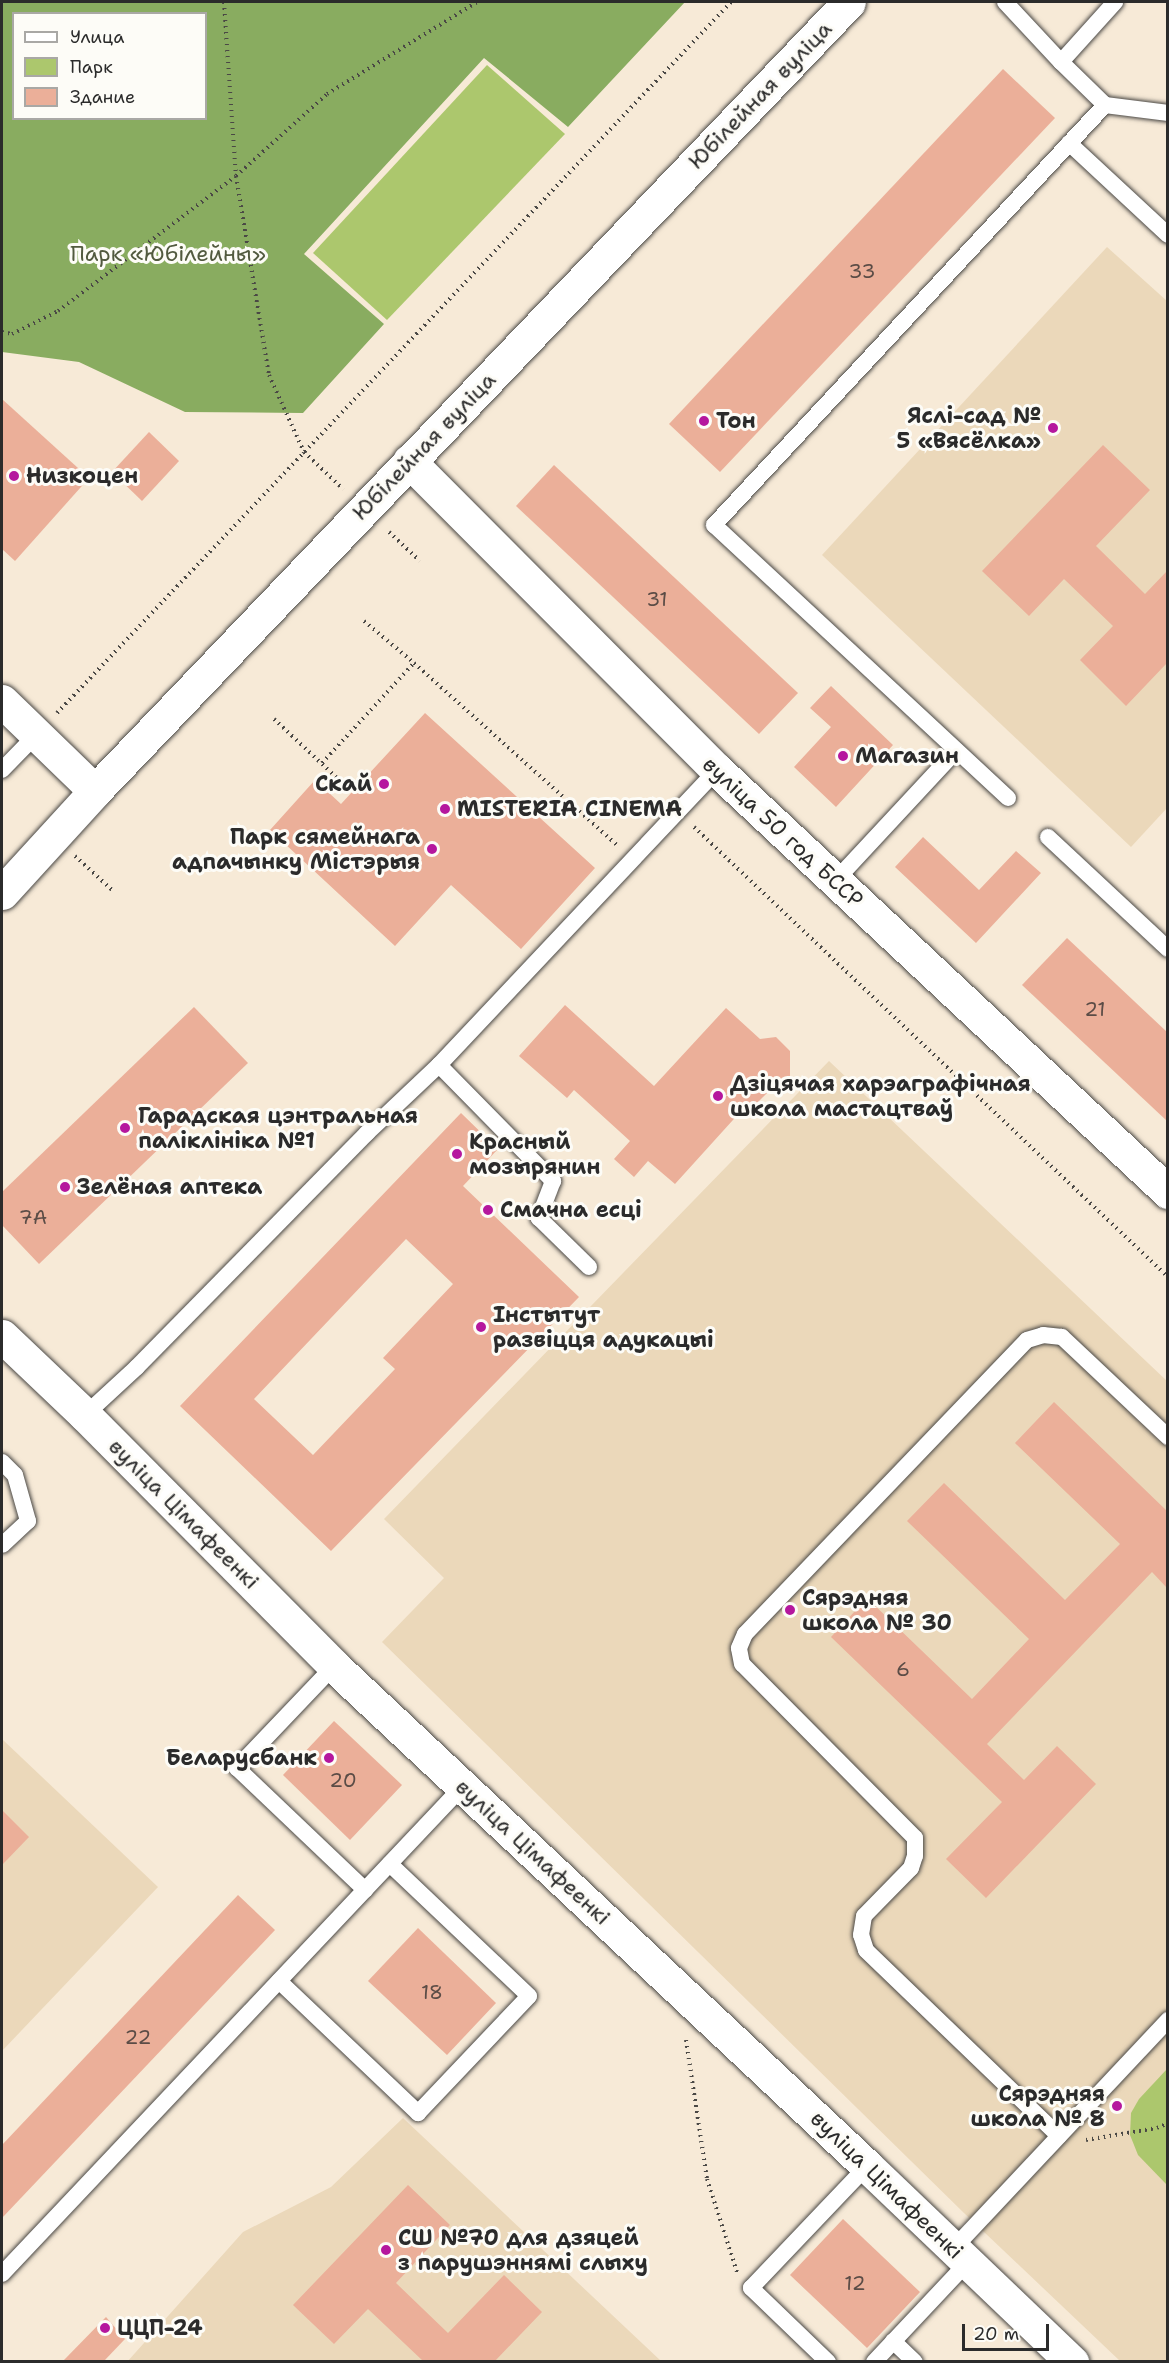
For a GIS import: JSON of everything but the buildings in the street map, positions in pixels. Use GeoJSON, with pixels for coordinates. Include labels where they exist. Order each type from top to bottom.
{"type":"FeatureCollection","features":[{"type":"Feature","properties":{"kind":"street","name":"Юбілейная вуліца"},"geometry":{"type":"LineString","coordinates":[[2,893],[95,791],[849,2]]}},
{"type":"Feature","properties":{"kind":"street","name":"вуліца 50 год БССР"},"geometry":{"type":"LineString","coordinates":[[409,461],[717,770],[1167,1192]]}},
{"type":"Feature","properties":{"kind":"street"},"geometry":{"type":"LineString","coordinates":[[2,701],[95,791]]}},
{"type":"Feature","properties":{"kind":"street","name":"вуліца Цімафеенкі"},"geometry":{"type":"LineString","coordinates":[[2,1336],[85,1415],[334,1666],[1072,2361]]}},
{"type":"Feature","properties":{"kind":"lane"},"geometry":{"type":"LineString","coordinates":[[1005,2],[1105,105],[1167,113]]}},
{"type":"Feature","properties":{"kind":"lane"},"geometry":{"type":"LineString","coordinates":[[1061,62],[1115,2]]}},
{"type":"Feature","properties":{"kind":"lane"},"geometry":{"type":"LineString","coordinates":[[1008,798],[714,525],[1105,105]]}},
{"type":"Feature","properties":{"kind":"lane"},"geometry":{"type":"LineString","coordinates":[[1069,143],[1167,235]]}},
{"type":"Feature","properties":{"kind":"lane"},"geometry":{"type":"LineString","coordinates":[[2,770],[36,735]]}},
{"type":"Feature","properties":{"kind":"lane"},"geometry":{"type":"LineString","coordinates":[[835,881],[956,751]]}},
{"type":"Feature","properties":{"kind":"lane"},"geometry":{"type":"LineString","coordinates":[[85,1415],[137,1367],[367,1133],[439,1065],[717,770]]}},
{"type":"Feature","properties":{"kind":"lane"},"geometry":{"type":"LineString","coordinates":[[1048,837],[1167,950]]}},
{"type":"Feature","properties":{"kind":"lane"},"geometry":{"type":"LineString","coordinates":[[439,1065],[553,1181],[539,1218],[589,1267]]}},
{"type":"Feature","properties":{"kind":"lane"},"geometry":{"type":"LineString","coordinates":[[1054,2141],[866,1950],[861,1935],[864,1916],[910,1868],[915,1856],[915,1838],[742,1664],[738,1648],[745,1634],[1027,1340],[1042,1335],[1062,1338],[1167,1437]]}},
{"type":"Feature","properties":{"kind":"lane"},"geometry":{"type":"LineString","coordinates":[[2,1462],[15,1475],[28,1521],[2,1545]]}},
{"type":"Feature","properties":{"kind":"lane"},"geometry":{"type":"LineString","coordinates":[[334,1666],[237,1768],[365,1890]]}},
{"type":"Feature","properties":{"kind":"lane"},"geometry":{"type":"LineString","coordinates":[[2,2274],[463,1786]]}},
{"type":"Feature","properties":{"kind":"lane"},"geometry":{"type":"LineString","coordinates":[[279,1981],[418,2113],[529,1996],[390,1864]]}},
{"type":"Feature","properties":{"kind":"lane"},"geometry":{"type":"LineString","coordinates":[[874,2361],[893,2341],[1054,2141],[1167,2020]]}},
{"type":"Feature","properties":{"kind":"lane"},"geometry":{"type":"LineString","coordinates":[[828,2361],[751,2288],[867,2166]]}},
{"type":"Feature","properties":{"kind":"lane"},"geometry":{"type":"LineString","coordinates":[[893,2341],[915,2361]]}},
{"type":"Feature","properties":{"kind":"path"},"geometry":{"type":"LineString","coordinates":[[224,2],[236,176],[269,375],[304,452],[345,490]]}},
{"type":"Feature","properties":{"kind":"path"},"geometry":{"type":"LineString","coordinates":[[2,332],[12,334],[58,311],[236,176],[327,94],[477,2]]}},
{"type":"Feature","properties":{"kind":"path"},"geometry":{"type":"LineString","coordinates":[[36,735],[731,2]]}},
{"type":"Feature","properties":{"kind":"path"},"geometry":{"type":"LineString","coordinates":[[389,532],[420,561]]}},
{"type":"Feature","properties":{"kind":"path"},"geometry":{"type":"LineString","coordinates":[[364,621],[414,663],[633,860]]}},
{"type":"Feature","properties":{"kind":"path"},"geometry":{"type":"LineString","coordinates":[[322,763],[414,663]]}},
{"type":"Feature","properties":{"kind":"path"},"geometry":{"type":"LineString","coordinates":[[274,719],[352,792]]}},
{"type":"Feature","properties":{"kind":"path"},"geometry":{"type":"LineString","coordinates":[[678,812],[1167,1277]]}},
{"type":"Feature","properties":{"kind":"path"},"geometry":{"type":"LineString","coordinates":[[75,856],[111,890]]}},
{"type":"Feature","properties":{"kind":"path"},"geometry":{"type":"LineString","coordinates":[[685,2035],[707,2179],[736,2271],[742,2280]]}},
{"type":"Feature","properties":{"kind":"path"},"geometry":{"type":"LineString","coordinates":[[1054,2141],[1157,2128],[1167,2123]]}},
{"type":"Feature","properties":{"kind":"shaded area","name":"Яслі-сад № 5 «Вясёлка»"},"geometry":{"type":"Polygon","coordinates":[[[1107,247],[1167,301],[1167,808],[1131,847],[822,555],[1107,247]]]}},
{"type":"Feature","properties":{"kind":"shaded area","name":"Сярэдняя школа № 30"},"geometry":{"type":"Polygon","coordinates":[[[829,1061],[1167,1381],[1167,2361],[1120,2361],[964,2213],[382,1642],[444,1578],[384,1519],[829,1061]]]}},
{"type":"Feature","properties":{"kind":"shaded area"},"geometry":{"type":"Polygon","coordinates":[[[2,1739],[158,1887],[2,2051],[2,1739]]]}},
{"type":"Feature","properties":{"kind":"shaded area"},"geometry":{"type":"Polygon","coordinates":[[[403,2118],[661,2361],[127,2362],[243,2232],[331,2187],[403,2118]]]}},
{"type":"Feature","properties":{"kind":"green space","name":"Парк «Юбілейны»"},"geometry":{"type":"Polygon","coordinates":[[[2,2],[685,2],[568,127],[484,58],[304,254],[384,324],[303,413],[185,412],[79,362],[2,352],[2,2]]]}},
{"type":"Feature","properties":{"kind":"green space"},"geometry":{"type":"Polygon","coordinates":[[[487,65],[565,134],[387,320],[313,253],[487,65]]]}},
{"type":"Feature","properties":{"kind":"green space"},"geometry":{"type":"Polygon","coordinates":[[[1167,2069],[1167,2185],[1138,2155],[1130,2135],[1131,2113],[1139,2099],[1167,2069]]]}},
{"type":"Feature","properties":{"kind":"place","name":"Тон"},"geometry":{"type":"Point","coordinates":[704,421]}},
{"type":"Feature","properties":{"kind":"place","name":"Яслі-сад № 5 «Вясёлка»"},"geometry":{"type":"Point","coordinates":[1053,428]}},
{"type":"Feature","properties":{"kind":"place","name":"Низкоцен"},"geometry":{"type":"Point","coordinates":[14,476]}},
{"type":"Feature","properties":{"kind":"place","name":"Магазин"},"geometry":{"type":"Point","coordinates":[843,756]}},
{"type":"Feature","properties":{"kind":"place","name":"Скай"},"geometry":{"type":"Point","coordinates":[384,784]}},
{"type":"Feature","properties":{"kind":"place","name":"MISTERIA CINEMA"},"geometry":{"type":"Point","coordinates":[445,809]}},
{"type":"Feature","properties":{"kind":"place","name":"Парк сямейнага адпачынку Містэрыя"},"geometry":{"type":"Point","coordinates":[432,849]}},
{"type":"Feature","properties":{"kind":"place","name":"Дзіцячая харэаграфічная школа мастацтваў"},"geometry":{"type":"Point","coordinates":[718,1096]}},
{"type":"Feature","properties":{"kind":"place","name":"Гарадская цэнтральная паліклініка №1"},"geometry":{"type":"Point","coordinates":[125,1128]}},
{"type":"Feature","properties":{"kind":"place","name":"Красный мозырянин"},"geometry":{"type":"Point","coordinates":[457,1154]}},
{"type":"Feature","properties":{"kind":"place","name":"Зелёная аптека"},"geometry":{"type":"Point","coordinates":[65,1187]}},
{"type":"Feature","properties":{"kind":"place","name":"Смачна есцi"},"geometry":{"type":"Point","coordinates":[488,1210]}},
{"type":"Feature","properties":{"kind":"place","name":"Інстытут развіцця адукацыі"},"geometry":{"type":"Point","coordinates":[481,1327]}},
{"type":"Feature","properties":{"kind":"place","name":"Сярэдняя школа № 30"},"geometry":{"type":"Point","coordinates":[790,1610]}},
{"type":"Feature","properties":{"kind":"place","name":"Беларусбанк"},"geometry":{"type":"Point","coordinates":[329,1758]}},
{"type":"Feature","properties":{"kind":"place","name":"Сярэдняя школа № 8"},"geometry":{"type":"Point","coordinates":[1117,2106]}},
{"type":"Feature","properties":{"kind":"place","name":"СШ №70 для дзяцей з парушэннямі слыху"},"geometry":{"type":"Point","coordinates":[386,2250]}},
{"type":"Feature","properties":{"kind":"place","name":"ЦЦП-24"},"geometry":{"type":"Point","coordinates":[105,2328]}}]}
